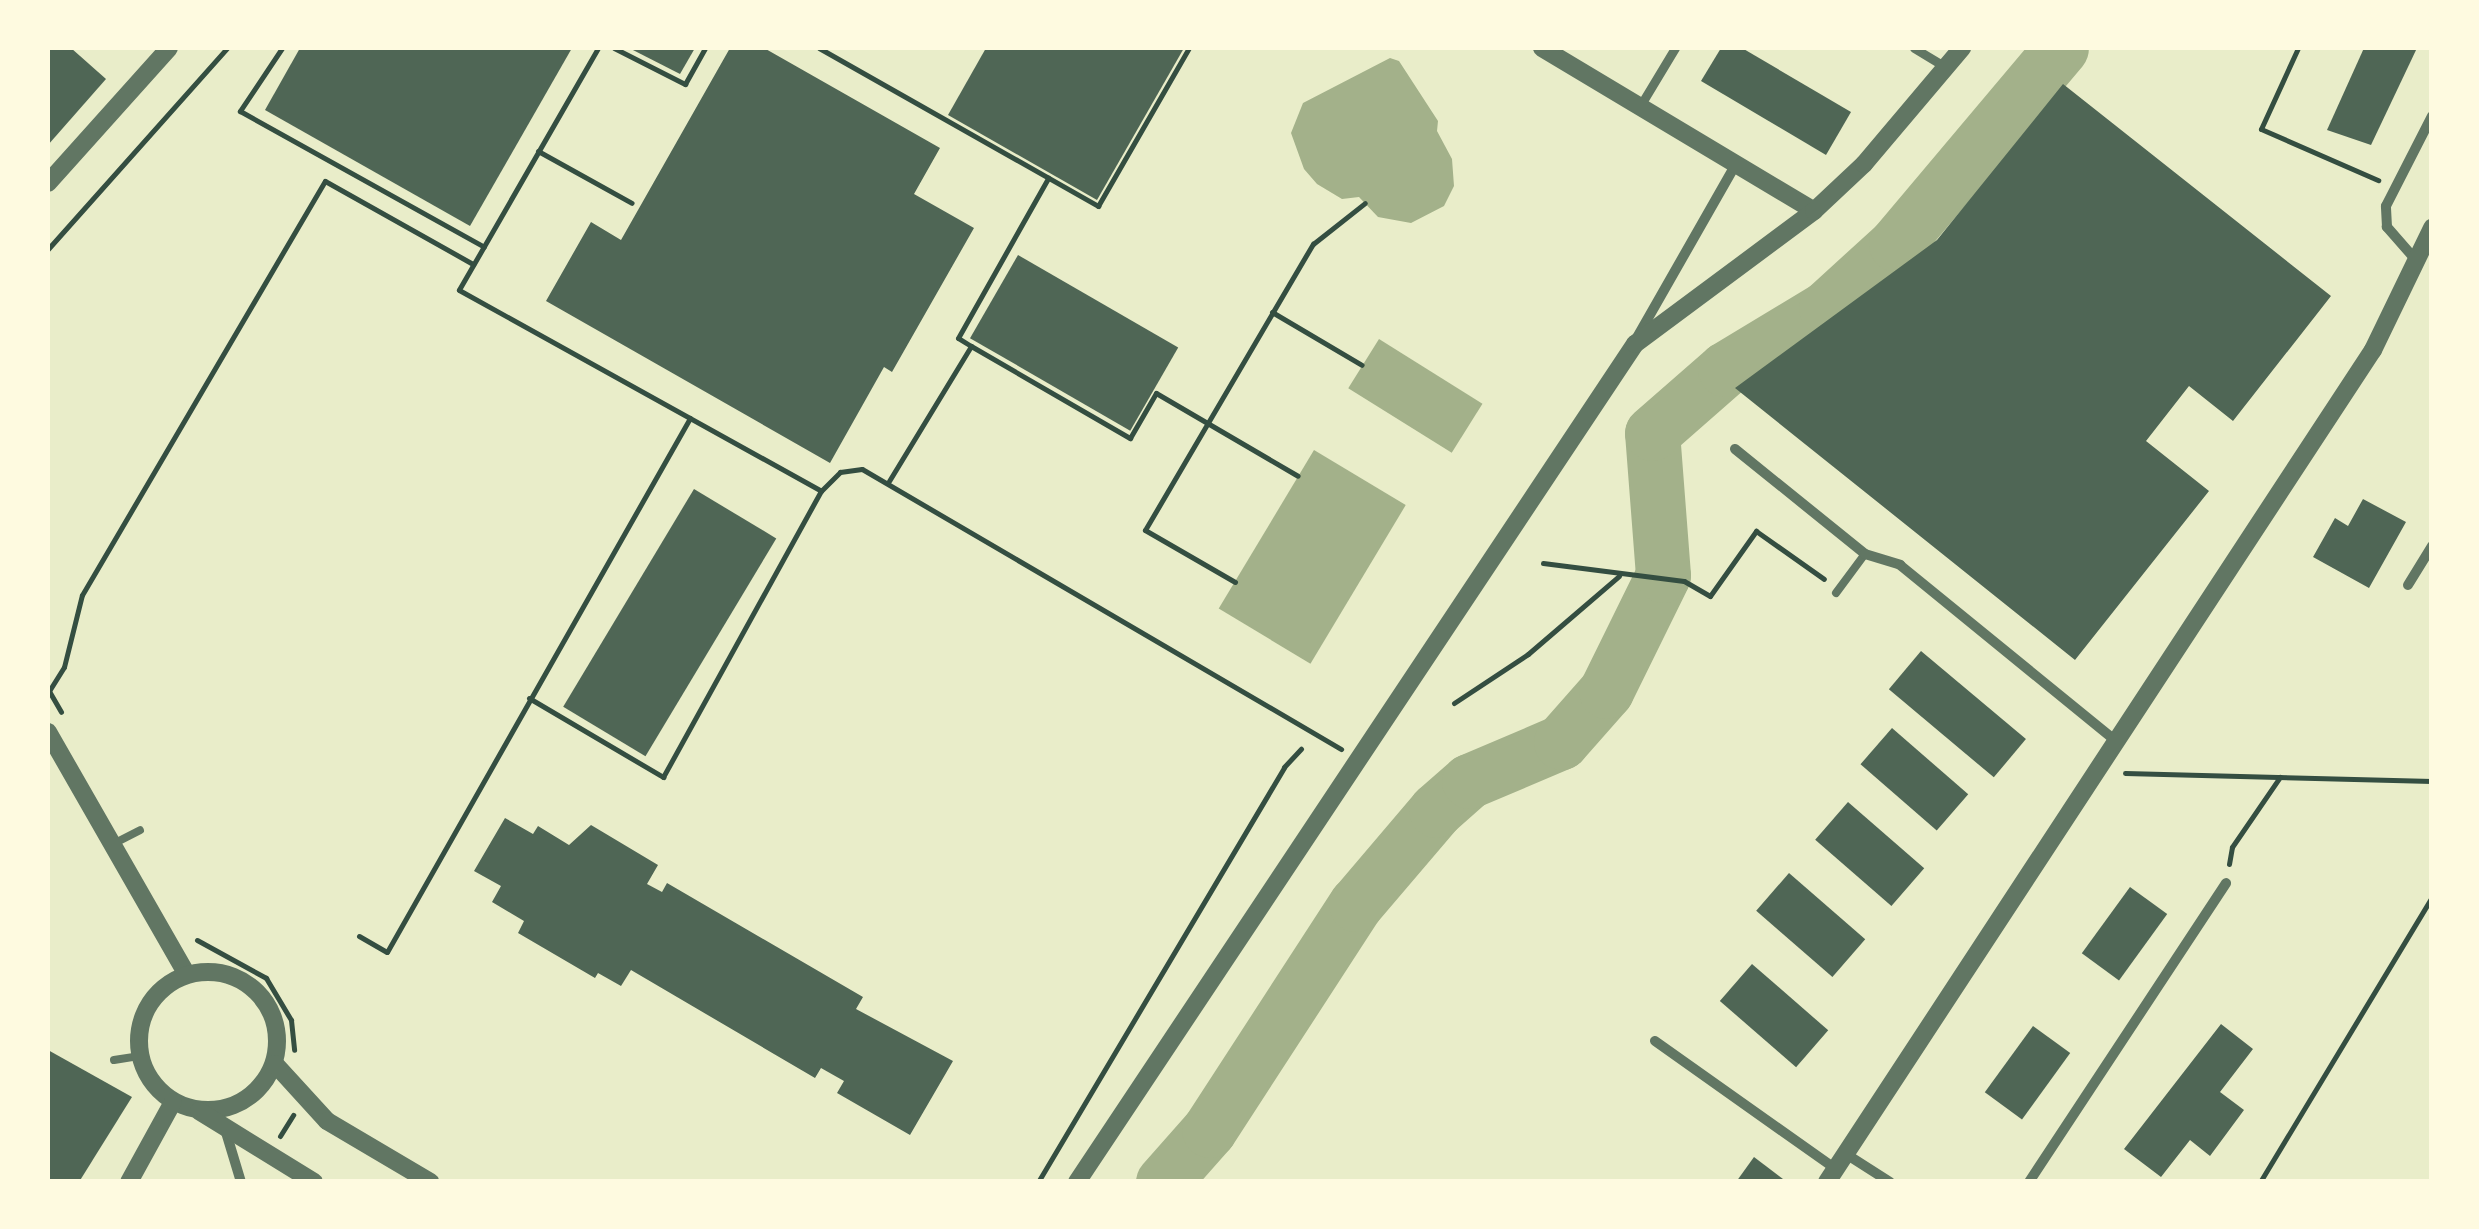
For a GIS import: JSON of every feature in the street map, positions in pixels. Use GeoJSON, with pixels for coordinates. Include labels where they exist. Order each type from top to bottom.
{"type":"FeatureCollection","features":[{"type":"Feature","properties":{"kind":"street"},"geometry":{"type":"LineString","coordinates":[[48,183],[169,48]]}},
{"type":"Feature","properties":{"kind":"street"},"geometry":{"type":"LineString","coordinates":[[1542,48],[1814,211]]}},
{"type":"Feature","properties":{"kind":"street"},"geometry":{"type":"LineString","coordinates":[[1640,106],[1675,48]]}},
{"type":"Feature","properties":{"kind":"street"},"geometry":{"type":"LineString","coordinates":[[1914,48],[1946,67]]}},
{"type":"Feature","properties":{"kind":"street"},"geometry":{"type":"LineString","coordinates":[[1635,344],[1814,211],[1864,164],[1962,48]]}},
{"type":"Feature","properties":{"kind":"street"},"geometry":{"type":"LineString","coordinates":[[2415,259],[2387,227],[2394,188],[2432,116]]}},
{"type":"Feature","properties":{"kind":"street"},"geometry":{"type":"LineString","coordinates":[[1078,1182],[1635,344],[1736,164]]}},
{"type":"Feature","properties":{"kind":"street"},"geometry":{"type":"LineString","coordinates":[[1836,1168],[2374,350],[2432,228]]}},
{"type":"Feature","properties":{"kind":"street"},"geometry":{"type":"LineString","coordinates":[[1735,449],[1866,554],[1900,565],[2112,750]]}},
{"type":"Feature","properties":{"kind":"street"},"geometry":{"type":"LineString","coordinates":[[2408,585],[2432,546]]}},
{"type":"Feature","properties":{"kind":"street"},"geometry":{"type":"LineString","coordinates":[[48,732],[186,973]]}},
{"type":"Feature","properties":{"kind":"street"},"geometry":{"type":"LineString","coordinates":[[2029,1182],[2226,883]]}},
{"type":"Feature","properties":{"kind":"street"},"geometry":{"type":"LineString","coordinates":[[199,1111],[226,1109],[252,1096],[274,1064],[278,1034],[264,999],[234,976],[186,973],[146,1008],[140,1056],[172,1102],[199,1111],[314,1182]]}},
{"type":"Feature","properties":{"kind":"street"},"geometry":{"type":"LineString","coordinates":[[1655,1041],[1836,1168],[1890,1182]]}},
{"type":"Feature","properties":{"kind":"street"},"geometry":{"type":"LineString","coordinates":[[274,1064],[327,1121],[430,1182]]}},
{"type":"Feature","properties":{"kind":"street"},"geometry":{"type":"LineString","coordinates":[[129,1182],[172,1102]]}},
{"type":"Feature","properties":{"kind":"street"},"geometry":{"type":"LineString","coordinates":[[225,1129],[241,1182]]}},
{"type":"Feature","properties":{"kind":"lane"},"geometry":{"type":"LineString","coordinates":[[1837,591],[1866,554]]}},
{"type":"Feature","properties":{"kind":"lane"},"geometry":{"type":"LineString","coordinates":[[110,845],[140,830]]}},
{"type":"Feature","properties":{"kind":"lane"},"geometry":{"type":"LineString","coordinates":[[114,1060],[140,1056]]}},
{"type":"Feature","properties":{"kind":"path"},"geometry":{"type":"LineString","coordinates":[[48,249],[227,48]]}},
{"type":"Feature","properties":{"kind":"path"},"geometry":{"type":"LineString","coordinates":[[282,48],[240,111],[484,247]]}},
{"type":"Feature","properties":{"kind":"path"},"geometry":{"type":"LineString","coordinates":[[598,48],[459,290],[821,491]]}},
{"type":"Feature","properties":{"kind":"path"},"geometry":{"type":"LineString","coordinates":[[614,48],[684,84],[705,48]]}},
{"type":"Feature","properties":{"kind":"path"},"geometry":{"type":"LineString","coordinates":[[819,48],[1098,206],[1189,48]]}},
{"type":"Feature","properties":{"kind":"path"},"geometry":{"type":"LineString","coordinates":[[2298,48],[2261,129],[2394,188]]}},
{"type":"Feature","properties":{"kind":"path"},"geometry":{"type":"LineString","coordinates":[[538,151],[632,203]]}},
{"type":"Feature","properties":{"kind":"path"},"geometry":{"type":"LineString","coordinates":[[1048,178],[958,338],[1130,438],[1156,394],[1298,476]]}},
{"type":"Feature","properties":{"kind":"path"},"geometry":{"type":"LineString","coordinates":[[66,722],[48,690],[64,667],[82,596],[326,181],[474,264]]}},
{"type":"Feature","properties":{"kind":"path"},"geometry":{"type":"LineString","coordinates":[[1235,582],[1145,530],[1313,244],[1365,203]]}},
{"type":"Feature","properties":{"kind":"path"},"geometry":{"type":"LineString","coordinates":[[1272,312],[1362,365]]}},
{"type":"Feature","properties":{"kind":"path"},"geometry":{"type":"LineString","coordinates":[[888,482],[971,346]]}},
{"type":"Feature","properties":{"kind":"path"},"geometry":{"type":"LineString","coordinates":[[359,936],[387,952],[690,418]]}},
{"type":"Feature","properties":{"kind":"path"},"geometry":{"type":"LineString","coordinates":[[529,698],[663,777],[821,491],[840,472],[862,468],[1341,749]]}},
{"type":"Feature","properties":{"kind":"path"},"geometry":{"type":"LineString","coordinates":[[1543,563],[1619,576],[1684,581],[1710,596],[1756,531],[1837,591]]}},
{"type":"Feature","properties":{"kind":"path"},"geometry":{"type":"LineString","coordinates":[[1454,703],[1528,654],[1619,576]]}},
{"type":"Feature","properties":{"kind":"path"},"geometry":{"type":"LineString","coordinates":[[1038,1182],[1284,767],[1301,749]]}},
{"type":"Feature","properties":{"kind":"path"},"geometry":{"type":"LineString","coordinates":[[2112,750],[2125,773],[2432,781]]}},
{"type":"Feature","properties":{"kind":"path"},"geometry":{"type":"LineString","coordinates":[[2226,883],[2232,847],[2280,777]]}},
{"type":"Feature","properties":{"kind":"path"},"geometry":{"type":"LineString","coordinates":[[2260,1182],[2432,896]]}},
{"type":"Feature","properties":{"kind":"path"},"geometry":{"type":"LineString","coordinates":[[191,936],[256,970],[278,992],[302,1066]]}},
{"type":"Feature","properties":{"kind":"shaded area"},"geometry":{"type":"Polygon","coordinates":[[[1390,58],[1399,61],[1438,121],[1437,131],[1452,159],[1454,186],[1444,206],[1411,223],[1378,217],[1359,197],[1342,199],[1317,184],[1304,169],[1291,133],[1303,103],[1390,58]]]}},
{"type":"Feature","properties":{"kind":"shaded area"},"geometry":{"type":"Polygon","coordinates":[[[1379,339],[1482,404],[1452,453],[1348,388],[1379,339]]]}},
{"type":"Feature","properties":{"kind":"shaded area"},"geometry":{"type":"Polygon","coordinates":[[[1314,450],[1406,505],[1310,664],[1219,609],[1314,450]]]}},
{"type":"Feature","properties":{"kind":"building"},"geometry":{"type":"Polygon","coordinates":[[[48,48],[71,48],[106,79],[48,145],[48,48]]]}},
{"type":"Feature","properties":{"kind":"building"},"geometry":{"type":"Polygon","coordinates":[[[300,48],[572,48],[470,226],[265,110],[300,48]]]}},
{"type":"Feature","properties":{"kind":"building"},"geometry":{"type":"Polygon","coordinates":[[[629,48],[695,48],[680,74],[629,48]]]}},
{"type":"Feature","properties":{"kind":"building"},"geometry":{"type":"Polygon","coordinates":[[[730,48],[764,48],[940,148],[914,194],[974,228],[892,372],[884,367],[830,463],[546,301],[591,222],[621,240],[730,48]]]}},
{"type":"Feature","properties":{"kind":"building"},"geometry":{"type":"Polygon","coordinates":[[[986,48],[1184,48],[1097,200],[948,115],[986,48]]]}},
{"type":"Feature","properties":{"kind":"building"},"geometry":{"type":"Polygon","coordinates":[[[1721,48],[1742,48],[1851,112],[1826,155],[1701,81],[1721,48]]]}},
{"type":"Feature","properties":{"kind":"building"},"geometry":{"type":"Polygon","coordinates":[[[2364,48],[2417,48],[2371,145],[2327,130],[2364,48]]]}},
{"type":"Feature","properties":{"kind":"building"},"geometry":{"type":"Polygon","coordinates":[[[2063,84],[2331,296],[2233,421],[2189,386],[2146,441],[2209,491],[2075,660],[1735,388],[1937,240],[2063,84]]]}},
{"type":"Feature","properties":{"kind":"building"},"geometry":{"type":"Polygon","coordinates":[[[1018,255],[1178,347],[1130,431],[970,338],[1018,255]]]}},
{"type":"Feature","properties":{"kind":"building"},"geometry":{"type":"Polygon","coordinates":[[[694,489],[776,538],[645,756],[563,707],[694,489]]]}},
{"type":"Feature","properties":{"kind":"building"},"geometry":{"type":"Polygon","coordinates":[[[2363,499],[2406,522],[2369,588],[2313,557],[2335,518],[2348,526],[2363,499]]]}},
{"type":"Feature","properties":{"kind":"building"},"geometry":{"type":"Polygon","coordinates":[[[1921,651],[2026,739],[1994,777],[1889,689],[1921,651]]]}},
{"type":"Feature","properties":{"kind":"building"},"geometry":{"type":"Polygon","coordinates":[[[1892,728],[1968,794],[1937,830],[1861,764],[1892,728]]]}},
{"type":"Feature","properties":{"kind":"building"},"geometry":{"type":"Polygon","coordinates":[[[1848,802],[1924,868],[1891,906],[1815,840],[1848,802]]]}},
{"type":"Feature","properties":{"kind":"building"},"geometry":{"type":"Polygon","coordinates":[[[505,818],[533,834],[538,826],[569,845],[591,825],[658,865],[647,884],[662,892],[667,883],[863,997],[856,1009],[953,1061],[910,1135],[837,1093],[844,1081],[821,1068],[815,1078],[631,970],[621,986],[598,973],[595,978],[518,933],[524,921],[492,902],[501,886],[474,871],[505,818]]]}},
{"type":"Feature","properties":{"kind":"building"},"geometry":{"type":"Polygon","coordinates":[[[1789,873],[1865,939],[1832,977],[1756,911],[1789,873]]]}},
{"type":"Feature","properties":{"kind":"building"},"geometry":{"type":"Polygon","coordinates":[[[2130,887],[2167,914],[2119,980],[2082,953],[2130,887]]]}},
{"type":"Feature","properties":{"kind":"building"},"geometry":{"type":"Polygon","coordinates":[[[1752,964],[1828,1030],[1796,1067],[1720,1001],[1752,964]]]}},
{"type":"Feature","properties":{"kind":"building"},"geometry":{"type":"Polygon","coordinates":[[[2221,1024],[2253,1049],[2220,1092],[2244,1110],[2210,1156],[2190,1140],[2161,1177],[2124,1149],[2221,1024]]]}},
{"type":"Feature","properties":{"kind":"building"},"geometry":{"type":"Polygon","coordinates":[[[2033,1026],[2070,1053],[2022,1119],[1985,1092],[2033,1026]]]}},
{"type":"Feature","properties":{"kind":"building"},"geometry":{"type":"Polygon","coordinates":[[[48,1050],[132,1097],[79,1182],[48,1182],[48,1050]]]}},
{"type":"Feature","properties":{"kind":"building"},"geometry":{"type":"Polygon","coordinates":[[[1754,1157],[1787,1182],[1736,1182],[1754,1157]]]}},
{"type":"Feature","properties":{"kind":"waterway"},"geometry":{"type":"LineString","coordinates":[[1163,1182],[1209,1130],[1356,904],[1436,810],[1469,781],[1561,742],[1606,691],[1663,575],[1652,433],[1725,369],[1826,308],[1896,244],[2061,48]]}}]}
